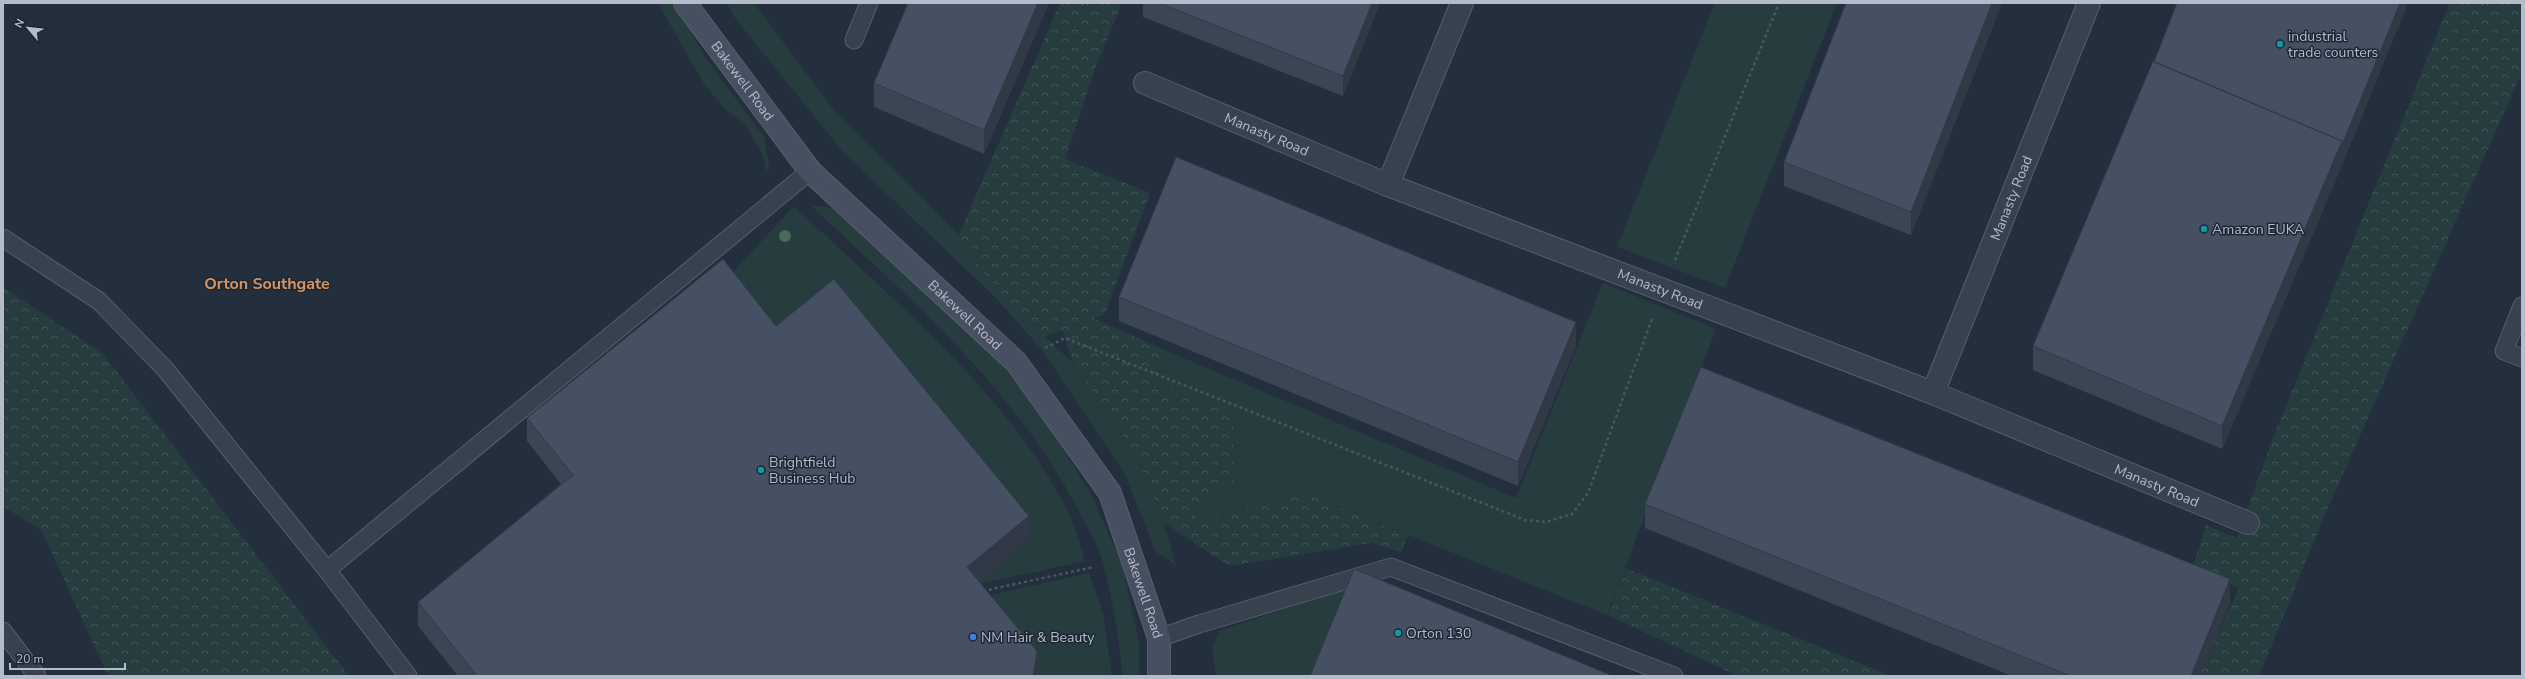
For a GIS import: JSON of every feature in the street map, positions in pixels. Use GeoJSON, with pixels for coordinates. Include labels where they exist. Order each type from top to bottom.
{"type":"FeatureCollection","features":[{"type":"Feature","properties":{"kind":"street","name":"Bakewell Road"},"geometry":{"type":"LineString","coordinates":[[685,3],[810,171],[1016,362],[1110,493],[1159,638],[1159,676]]}},
{"type":"Feature","properties":{"kind":"street"},"geometry":{"type":"LineString","coordinates":[[1388,185],[1462,3]]}},
{"type":"Feature","properties":{"kind":"street","name":"Manasty Road"},"geometry":{"type":"LineString","coordinates":[[1933,393],[2089,3]]}},
{"type":"Feature","properties":{"kind":"street","name":"Manasty Road"},"geometry":{"type":"LineString","coordinates":[[1145,83],[1388,185],[1664,289],[1933,393],[2248,523]]}},
{"type":"Feature","properties":{"kind":"lane"},"geometry":{"type":"LineString","coordinates":[[854,40],[869,3]]}},
{"type":"Feature","properties":{"kind":"lane"},"geometry":{"type":"LineString","coordinates":[[327,570],[810,171]]}},
{"type":"Feature","properties":{"kind":"lane"},"geometry":{"type":"LineString","coordinates":[[3,238],[104,306],[166,370],[327,570],[408,676]]}},
{"type":"Feature","properties":{"kind":"lane"},"geometry":{"type":"LineString","coordinates":[[2522,306],[2504,351],[2522,358]]}},
{"type":"Feature","properties":{"kind":"lane"},"geometry":{"type":"LineString","coordinates":[[1159,638],[1199,624],[1391,567],[1674,676]]}},
{"type":"Feature","properties":{"kind":"lane"},"geometry":{"type":"LineString","coordinates":[[3,631],[37,676]]}},
{"type":"Feature","properties":{"kind":"path"},"geometry":{"type":"LineString","coordinates":[[1016,362],[1065,338],[1525,520],[1546,522],[1572,514],[1588,493],[1664,289],[1779,3]]}},
{"type":"Feature","properties":{"kind":"path"},"geometry":{"type":"LineString","coordinates":[[977,592],[1094,567]]}},
{"type":"Feature","properties":{"kind":"green space"},"geometry":{"type":"Polygon","coordinates":[[[658,3],[675,3],[705,57],[765,138],[769,167],[767,172],[762,154],[746,125],[723,107],[704,84],[658,3]]]}},
{"type":"Feature","properties":{"kind":"green space"},"geometry":{"type":"Polygon","coordinates":[[[727,3],[754,3],[836,113],[909,184],[979,256],[1022,315],[1074,364],[1133,450],[1164,523],[1176,565],[1156,552],[1125,474],[1042,350],[994,296],[844,153],[735,18],[727,3]]]}},
{"type":"Feature","properties":{"kind":"green space"},"geometry":{"type":"Polygon","coordinates":[[[1060,3],[1122,3],[1095,69],[1065,159],[1150,193],[1105,314],[1093,318],[1167,351],[1156,384],[1233,415],[1233,482],[1193,507],[1199,523],[1302,492],[1408,535],[1401,552],[1371,543],[1229,566],[1164,523],[1133,450],[1074,364],[1062,330],[1044,337],[955,243],[1060,3]]]}},
{"type":"Feature","properties":{"kind":"green space"},"geometry":{"type":"Polygon","coordinates":[[[1715,3],[1837,3],[1725,288],[1617,247],[1715,3]]]}},
{"type":"Feature","properties":{"kind":"green space"},"geometry":{"type":"Polygon","coordinates":[[[2450,3],[2522,3],[2522,72],[2327,510],[2259,676],[2199,676],[2239,588],[2192,569],[2206,525],[2237,538],[2271,443],[2450,3]]]}},
{"type":"Feature","properties":{"kind":"green space"},"geometry":{"type":"Polygon","coordinates":[[[810,205],[834,208],[923,288],[1001,363],[1049,427],[1091,494],[1122,564],[1139,642],[1139,676],[1122,676],[1114,613],[1107,580],[1097,545],[1051,464],[991,383],[957,346],[921,309],[810,205]]]}},
{"type":"Feature","properties":{"kind":"green space"},"geometry":{"type":"Polygon","coordinates":[[[794,206],[909,313],[947,351],[983,390],[1017,431],[1046,473],[1071,518],[1085,561],[974,585],[1029,539],[776,349],[723,283],[794,206]]]}},
{"type":"Feature","properties":{"kind":"green space"},"geometry":{"type":"Polygon","coordinates":[[[1603,283],[1716,329],[1607,615],[1302,492],[1199,523],[1155,384],[1167,351],[1516,498],[1603,283]]]}},
{"type":"Feature","properties":{"kind":"green space"},"geometry":{"type":"Polygon","coordinates":[[[3,287],[103,354],[349,676],[108,676],[42,531],[3,506],[3,287]]]}},
{"type":"Feature","properties":{"kind":"green space"},"geometry":{"type":"Polygon","coordinates":[[[1625,568],[1892,676],[1738,676],[1608,615],[1625,568]]]}},
{"type":"Feature","properties":{"kind":"green space"},"geometry":{"type":"Polygon","coordinates":[[[1089,573],[1103,613],[1112,676],[1036,676],[973,599],[1089,573]]]}},
{"type":"Feature","properties":{"kind":"green space"},"geometry":{"type":"Polygon","coordinates":[[[1354,589],[1318,676],[1216,676],[1212,647],[1219,631],[1331,593],[1354,589]]]}},
{"type":"Feature","properties":{"kind":"building"},"geometry":{"type":"Polygon","coordinates":[[[908,3],[1038,3],[984,130],[874,83],[908,3]]]}},
{"type":"Feature","properties":{"kind":"building"},"geometry":{"type":"Polygon","coordinates":[[[1159,3],[1372,3],[1343,76],[1159,3]]]}},
{"type":"Feature","properties":{"kind":"building"},"geometry":{"type":"Polygon","coordinates":[[[1846,3],[1992,3],[1911,212],[1784,162],[1846,3]]]}},
{"type":"Feature","properties":{"kind":"building","name":"industrial trade counters"},"geometry":{"type":"Polygon","coordinates":[[[2177,3],[2400,3],[2342,145],[2342,141],[2154,62],[2177,3]]]}},
{"type":"Feature","properties":{"kind":"building","name":"Amazon EUKA"},"geometry":{"type":"Polygon","coordinates":[[[2153,61],[2342,141],[2222,426],[2033,346],[2153,61]]]}},
{"type":"Feature","properties":{"kind":"building"},"geometry":{"type":"Polygon","coordinates":[[[1176,157],[1576,322],[1518,462],[1119,297],[1176,157]]]}},
{"type":"Feature","properties":{"kind":"building","name":"Brightfield Business Hub"},"geometry":{"type":"Polygon","coordinates":[[[723,259],[776,326],[834,279],[1029,516],[967,567],[1037,651],[1033,676],[477,676],[418,602],[573,475],[527,418],[723,259]]]}},
{"type":"Feature","properties":{"kind":"building"},"geometry":{"type":"Polygon","coordinates":[[[1701,367],[2230,579],[2191,676],[2071,676],[1645,504],[1701,367]]]}},
{"type":"Feature","properties":{"kind":"building","name":"Orton 130"},"geometry":{"type":"Polygon","coordinates":[[[1354,569],[1613,676],[1310,676],[1354,569]]]}},
{"type":"Feature","properties":{"kind":"place","name":"industrial trade counters"},"geometry":{"type":"Point","coordinates":[2280,44]}},
{"type":"Feature","properties":{"kind":"place","name":"Amazon EUKA"},"geometry":{"type":"Point","coordinates":[2204,229]}},
{"type":"Feature","properties":{"kind":"place","name":"Brightfield Business Hub"},"geometry":{"type":"Point","coordinates":[761,470]}},
{"type":"Feature","properties":{"kind":"place","name":"Orton 130"},"geometry":{"type":"Point","coordinates":[1398,633]}},
{"type":"Feature","properties":{"kind":"place","name":"NM Hair & Beauty"},"geometry":{"type":"Point","coordinates":[973,637]}},
{"type":"Feature","properties":{"kind":"district","name":"Orton Southgate"},"geometry":{"type":"Point","coordinates":[267,284]}}]}
